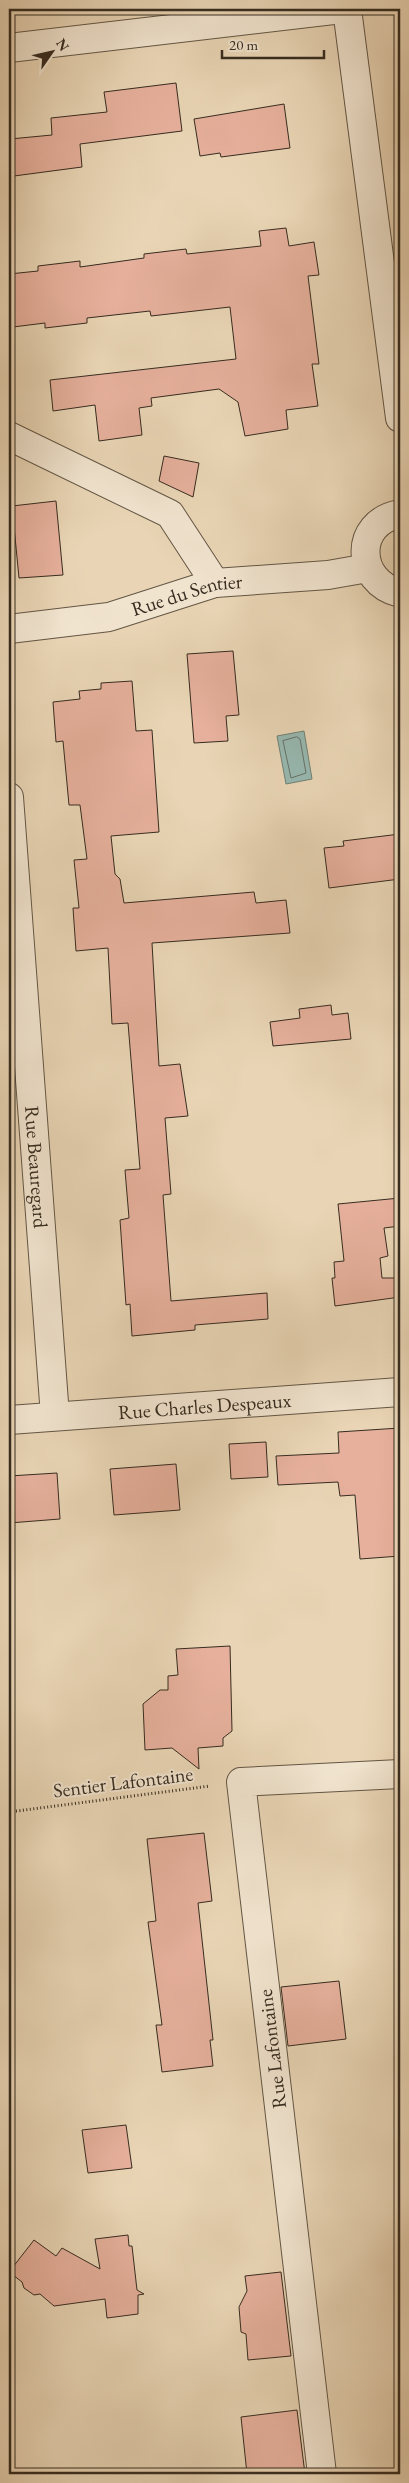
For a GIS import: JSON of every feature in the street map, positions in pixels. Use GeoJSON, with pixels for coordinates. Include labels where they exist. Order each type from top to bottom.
{"type":"FeatureCollection","features":[{"type":"Feature","properties":{"kind":"street"},"geometry":{"type":"LineString","coordinates":[[9,48],[342,9]]}},
{"type":"Feature","properties":{"kind":"street"},"geometry":{"type":"LineString","coordinates":[[346,9],[400,418]]}},
{"type":"Feature","properties":{"kind":"street"},"geometry":{"type":"LineString","coordinates":[[9,436],[170,514],[215,583]]}},
{"type":"Feature","properties":{"kind":"street"},"geometry":{"type":"LineString","coordinates":[[400,514],[381,522],[372,531],[366,549],[368,568],[380,585],[400,594]]}},
{"type":"Feature","properties":{"kind":"street","name":"Rue du Sentier"},"geometry":{"type":"LineString","coordinates":[[9,629],[109,617],[215,583],[328,575],[368,568]]}},
{"type":"Feature","properties":{"kind":"street","name":"Rue Beauregard"},"geometry":{"type":"LineString","coordinates":[[9,797],[56,1416]]}},
{"type":"Feature","properties":{"kind":"street","name":"Rue Charles Despeaux"},"geometry":{"type":"LineString","coordinates":[[9,1420],[400,1392]]}},
{"type":"Feature","properties":{"kind":"street"},"geometry":{"type":"LineString","coordinates":[[241,1782],[400,1774]]}},
{"type":"Feature","properties":{"kind":"street","name":"Rue Lafontaine"},"geometry":{"type":"LineString","coordinates":[[241,1782],[322,2474]]}},
{"type":"Feature","properties":{"kind":"path","name":"Sentier Lafontaine"},"geometry":{"type":"LineString","coordinates":[[9,1812],[241,1782]]}},
{"type":"Feature","properties":{"kind":"water"},"geometry":{"type":"Polygon","coordinates":[[[304,731],[312,779],[286,784],[277,736],[304,731]]]}},
{"type":"Feature","properties":{"kind":"building"},"geometry":{"type":"Polygon","coordinates":[[[176,83],[182,131],[80,144],[82,167],[14,176],[10,139],[52,135],[51,118],[107,112],[104,92],[176,83]]]}},
{"type":"Feature","properties":{"kind":"building"},"geometry":{"type":"Polygon","coordinates":[[[284,104],[290,148],[221,157],[220,153],[200,156],[194,119],[284,104]]]}},
{"type":"Feature","properties":{"kind":"building"},"geometry":{"type":"Polygon","coordinates":[[[286,228],[289,246],[314,242],[319,275],[308,276],[319,364],[312,364],[318,406],[286,410],[288,429],[245,436],[238,402],[219,389],[151,398],[152,406],[139,408],[142,435],[99,441],[95,405],[53,411],[50,380],[236,359],[230,307],[151,316],[150,311],[87,318],[87,323],[45,328],[45,323],[13,327],[9,274],[38,271],[38,266],[80,261],[80,267],[144,258],[144,254],[186,249],[187,254],[261,246],[259,231],[286,228]]]}},
{"type":"Feature","properties":{"kind":"building"},"geometry":{"type":"Polygon","coordinates":[[[164,456],[199,463],[193,497],[159,481],[164,456]]]}},
{"type":"Feature","properties":{"kind":"building"},"geometry":{"type":"Polygon","coordinates":[[[56,501],[63,575],[19,578],[12,506],[56,501]]]}},
{"type":"Feature","properties":{"kind":"building"},"geometry":{"type":"Polygon","coordinates":[[[233,651],[239,715],[226,716],[228,741],[194,743],[187,654],[233,651]]]}},
{"type":"Feature","properties":{"kind":"building"},"geometry":{"type":"Polygon","coordinates":[[[132,681],[136,731],[152,730],[159,832],[111,836],[115,874],[120,879],[124,903],[254,892],[256,903],[286,900],[290,933],[152,943],[159,1066],[180,1064],[188,1116],[165,1118],[171,1194],[163,1195],[171,1301],[267,1293],[268,1319],[195,1325],[195,1330],[132,1336],[130,1304],[126,1305],[120,1220],[129,1218],[125,1170],[140,1169],[128,1023],[112,1024],[108,948],[76,951],[73,908],[79,908],[74,860],[87,859],[80,805],[69,805],[63,741],[56,742],[53,702],[80,699],[79,691],[101,689],[101,683],[132,681]]]}},
{"type":"Feature","properties":{"kind":"building"},"geometry":{"type":"Polygon","coordinates":[[[400,834],[400,879],[329,888],[324,848],[344,846],[343,841],[400,834]]]}},
{"type":"Feature","properties":{"kind":"building"},"geometry":{"type":"Polygon","coordinates":[[[331,1005],[332,1015],[348,1013],[351,1039],[273,1046],[270,1022],[300,1018],[299,1009],[331,1005]]]}},
{"type":"Feature","properties":{"kind":"building"},"geometry":{"type":"Polygon","coordinates":[[[400,1198],[400,1226],[384,1228],[388,1256],[380,1258],[382,1278],[400,1278],[400,1297],[335,1306],[332,1278],[335,1278],[334,1262],[344,1261],[338,1204],[400,1198]]]}},
{"type":"Feature","properties":{"kind":"building"},"geometry":{"type":"Polygon","coordinates":[[[400,1428],[400,1556],[360,1559],[355,1495],[340,1496],[338,1482],[278,1485],[276,1456],[339,1453],[338,1432],[400,1428]]]}},
{"type":"Feature","properties":{"kind":"building"},"geometry":{"type":"Polygon","coordinates":[[[266,1442],[268,1477],[231,1479],[229,1444],[266,1442]]]}},
{"type":"Feature","properties":{"kind":"building"},"geometry":{"type":"Polygon","coordinates":[[[176,1464],[180,1510],[114,1515],[110,1469],[176,1464]]]}},
{"type":"Feature","properties":{"kind":"building"},"geometry":{"type":"Polygon","coordinates":[[[57,1473],[60,1519],[9,1523],[9,1476],[57,1473]]]}},
{"type":"Feature","properties":{"kind":"building"},"geometry":{"type":"Polygon","coordinates":[[[230,1646],[232,1731],[223,1738],[223,1746],[198,1748],[199,1769],[172,1748],[145,1750],[143,1704],[160,1690],[168,1690],[168,1676],[178,1675],[176,1649],[230,1646]]]}},
{"type":"Feature","properties":{"kind":"building"},"geometry":{"type":"Polygon","coordinates":[[[204,1833],[212,1901],[198,1903],[213,2040],[210,2040],[213,2066],[162,2072],[156,2025],[162,2025],[148,1922],[156,1921],[147,1839],[204,1833]]]}},
{"type":"Feature","properties":{"kind":"building"},"geometry":{"type":"Polygon","coordinates":[[[339,1981],[346,2039],[288,2046],[281,1987],[339,1981]]]}},
{"type":"Feature","properties":{"kind":"building"},"geometry":{"type":"Polygon","coordinates":[[[126,2125],[132,2168],[88,2173],[82,2130],[126,2125]]]}},
{"type":"Feature","properties":{"kind":"building"},"geometry":{"type":"Polygon","coordinates":[[[128,2235],[129,2246],[132,2246],[137,2290],[144,2294],[138,2295],[138,2314],[107,2318],[105,2299],[54,2306],[40,2294],[34,2295],[24,2288],[22,2282],[9,2272],[34,2240],[56,2256],[62,2248],[100,2269],[95,2239],[128,2235]]]}},
{"type":"Feature","properties":{"kind":"building"},"geometry":{"type":"Polygon","coordinates":[[[281,2272],[291,2356],[248,2360],[246,2334],[241,2332],[239,2307],[247,2291],[245,2276],[281,2272]]]}},
{"type":"Feature","properties":{"kind":"building"},"geometry":{"type":"Polygon","coordinates":[[[297,2410],[305,2474],[247,2474],[241,2417],[297,2410]]]}}]}
